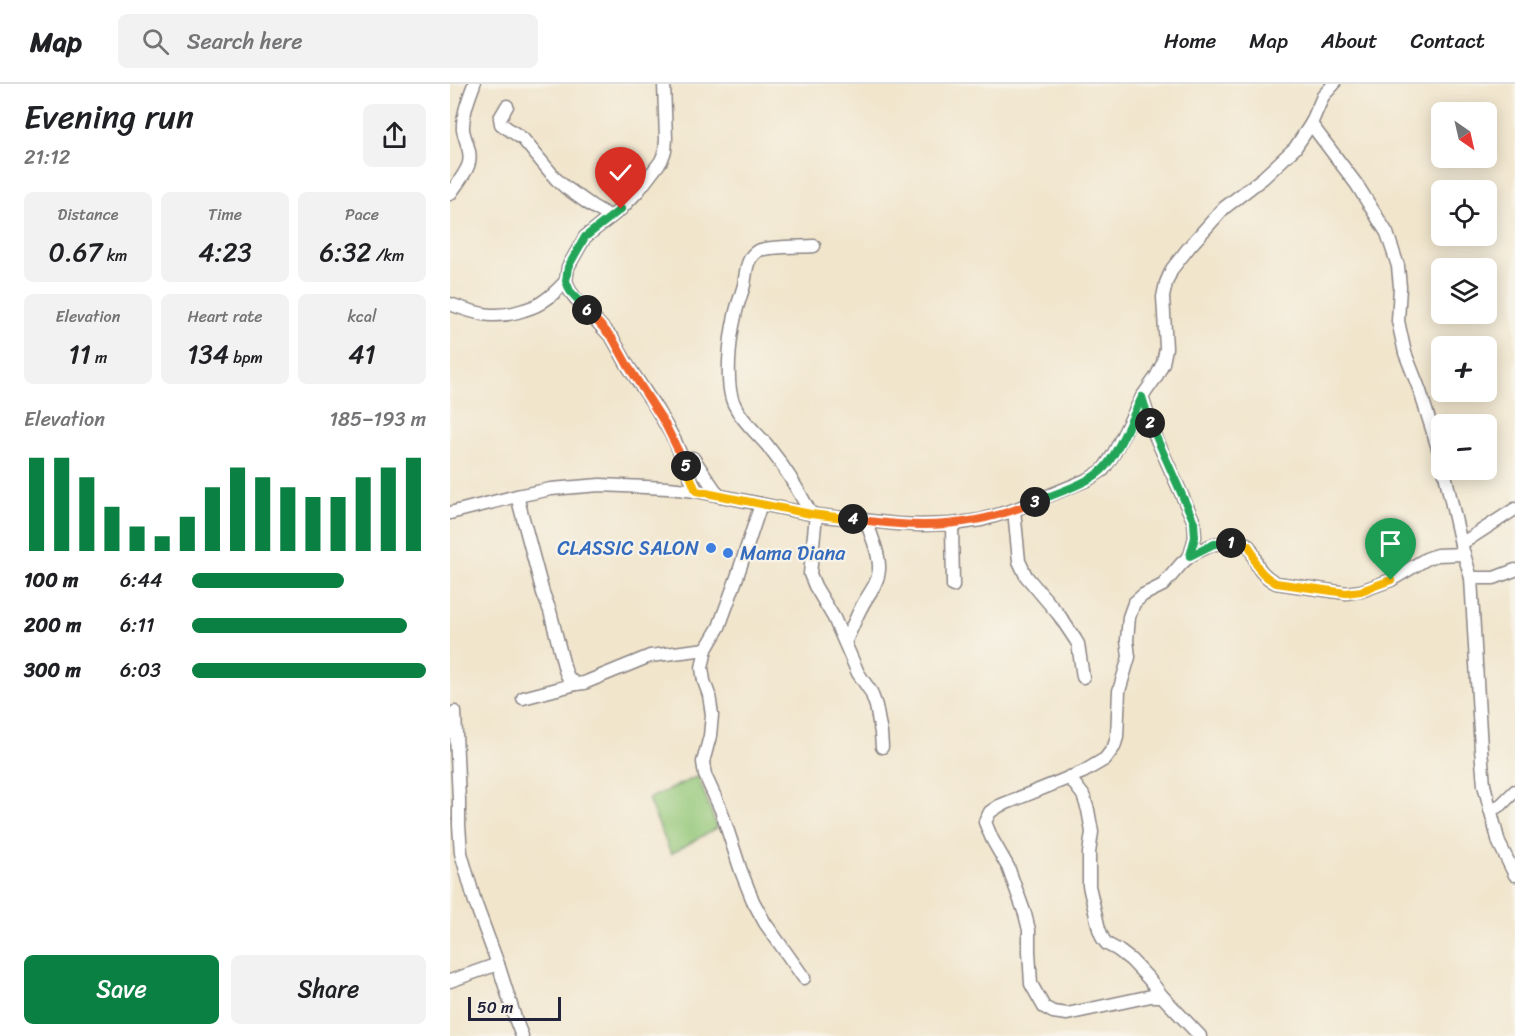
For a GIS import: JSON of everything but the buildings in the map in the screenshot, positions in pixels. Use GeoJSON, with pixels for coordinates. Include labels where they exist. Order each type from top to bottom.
{"type":"FeatureCollection","features":[{"type":"Feature","properties":{"kind":"street"},"geometry":{"type":"LineString","coordinates":[[450,194],[470,159],[463,128],[474,84]]}},
{"type":"Feature","properties":{"kind":"street"},"geometry":{"type":"LineString","coordinates":[[664,84],[665,151],[661,161],[621,209],[585,237],[568,267],[566,281],[576,299],[613,339],[656,408],[675,441],[696,491]]}},
{"type":"Feature","properties":{"kind":"street"},"geometry":{"type":"LineString","coordinates":[[450,513],[551,489],[600,485],[696,491],[813,514],[909,525],[952,524],[981,520],[1014,510],[1089,479],[1103,470],[1113,455],[1142,397],[1164,363],[1166,348],[1163,297],[1172,269],[1224,208],[1263,178],[1295,148],[1311,124],[1323,96],[1334,84]]}},
{"type":"Feature","properties":{"kind":"street"},"geometry":{"type":"LineString","coordinates":[[507,106],[500,118],[501,124],[523,139],[565,187],[611,217]]}},
{"type":"Feature","properties":{"kind":"street"},"geometry":{"type":"LineString","coordinates":[[1311,124],[1357,185],[1387,233],[1398,266],[1400,287],[1398,321],[1405,352],[1431,426]]}},
{"type":"Feature","properties":{"kind":"street"},"geometry":{"type":"LineString","coordinates":[[814,246],[766,248],[758,250],[752,256],[735,315],[731,338],[730,394],[742,417],[765,442],[797,486],[813,514],[810,574],[834,618],[858,673],[871,692],[876,706],[882,747]]}},
{"type":"Feature","properties":{"kind":"street"},"geometry":{"type":"LineString","coordinates":[[450,304],[475,313],[509,315],[540,304],[566,281]]}},
{"type":"Feature","properties":{"kind":"street"},"geometry":{"type":"LineString","coordinates":[[1142,397],[1153,431],[1194,522],[1195,537],[1190,556]]}},
{"type":"Feature","properties":{"kind":"street"},"geometry":{"type":"LineString","coordinates":[[693,458],[719,496]]}},
{"type":"Feature","properties":{"kind":"street"},"geometry":{"type":"LineString","coordinates":[[1446,480],[1471,578],[1484,785],[1499,843],[1515,875]]}},
{"type":"Feature","properties":{"kind":"street"},"geometry":{"type":"LineString","coordinates":[[517,496],[567,676],[576,684]]}},
{"type":"Feature","properties":{"kind":"street"},"geometry":{"type":"LineString","coordinates":[[761,504],[719,627],[706,649],[702,668],[712,715],[710,736],[703,762],[705,775],[721,810],[753,901],[765,923],[804,978]]}},
{"type":"Feature","properties":{"kind":"street"},"geometry":{"type":"LineString","coordinates":[[1162,996],[1151,996],[1067,1014],[1053,1012],[1044,1007],[1030,984],[1029,930],[1026,914],[1008,867],[985,822],[990,812],[999,806],[1083,772],[1105,759],[1114,747],[1117,737],[1119,691],[1129,657],[1129,617],[1134,603],[1137,599],[1163,585],[1190,556],[1214,544],[1239,542],[1247,544],[1253,551],[1259,569],[1266,578],[1276,583],[1346,593],[1361,591],[1391,580],[1426,559],[1463,549],[1515,509]]}},
{"type":"Feature","properties":{"kind":"street"},"geometry":{"type":"LineString","coordinates":[[1014,510],[1019,561],[1026,576],[1059,615],[1078,644],[1083,677]]}},
{"type":"Feature","properties":{"kind":"street"},"geometry":{"type":"LineString","coordinates":[[845,642],[878,577],[879,567],[866,520]]}},
{"type":"Feature","properties":{"kind":"street"},"geometry":{"type":"LineString","coordinates":[[952,524],[953,586]]}},
{"type":"Feature","properties":{"kind":"street"},"geometry":{"type":"LineString","coordinates":[[1471,578],[1494,578],[1515,570]]}},
{"type":"Feature","properties":{"kind":"street"},"geometry":{"type":"LineString","coordinates":[[523,698],[584,683],[650,656],[706,649]]}},
{"type":"Feature","properties":{"kind":"street"},"geometry":{"type":"LineString","coordinates":[[455,712],[454,801],[461,853],[475,902],[522,1036]]}},
{"type":"Feature","properties":{"kind":"street"},"geometry":{"type":"LineString","coordinates":[[1070,777],[1083,795],[1088,810],[1092,832],[1089,853],[1089,886],[1103,939],[1131,960],[1200,1036]]}},
{"type":"Feature","properties":{"kind":"street"},"geometry":{"type":"LineString","coordinates":[[1490,810],[1501,805],[1515,791]]}},
{"type":"Feature","properties":{"kind":"street"},"geometry":{"type":"LineString","coordinates":[[450,981],[498,964]]}},
{"type":"Feature","properties":{"kind":"green space"},"geometry":{"type":"Polygon","coordinates":[[[698,776],[717,828],[671,854],[648,799],[698,776]]]}},
{"type":"Feature","properties":{"kind":"place","name":"CLASSIC SALON"},"geometry":{"type":"Point","coordinates":[711,548]}},
{"type":"Feature","properties":{"kind":"place","name":"Mama Diana"},"geometry":{"type":"Point","coordinates":[728,553]}},
{"type":"Feature","properties":{"kind":"route"},"geometry":{"type":"LineString","coordinates":[[621,209],[585,237],[568,267],[566,281],[576,299],[613,339],[656,408],[675,441],[696,491],[816,515],[897,524],[952,524],[981,520],[1032,504],[1089,479],[1103,470],[1142,397],[1153,431],[1194,522],[1195,537],[1190,556],[1214,544],[1239,542],[1251,547],[1259,569],[1266,578],[1276,583],[1346,593],[1361,591],[1391,580]]}}]}
